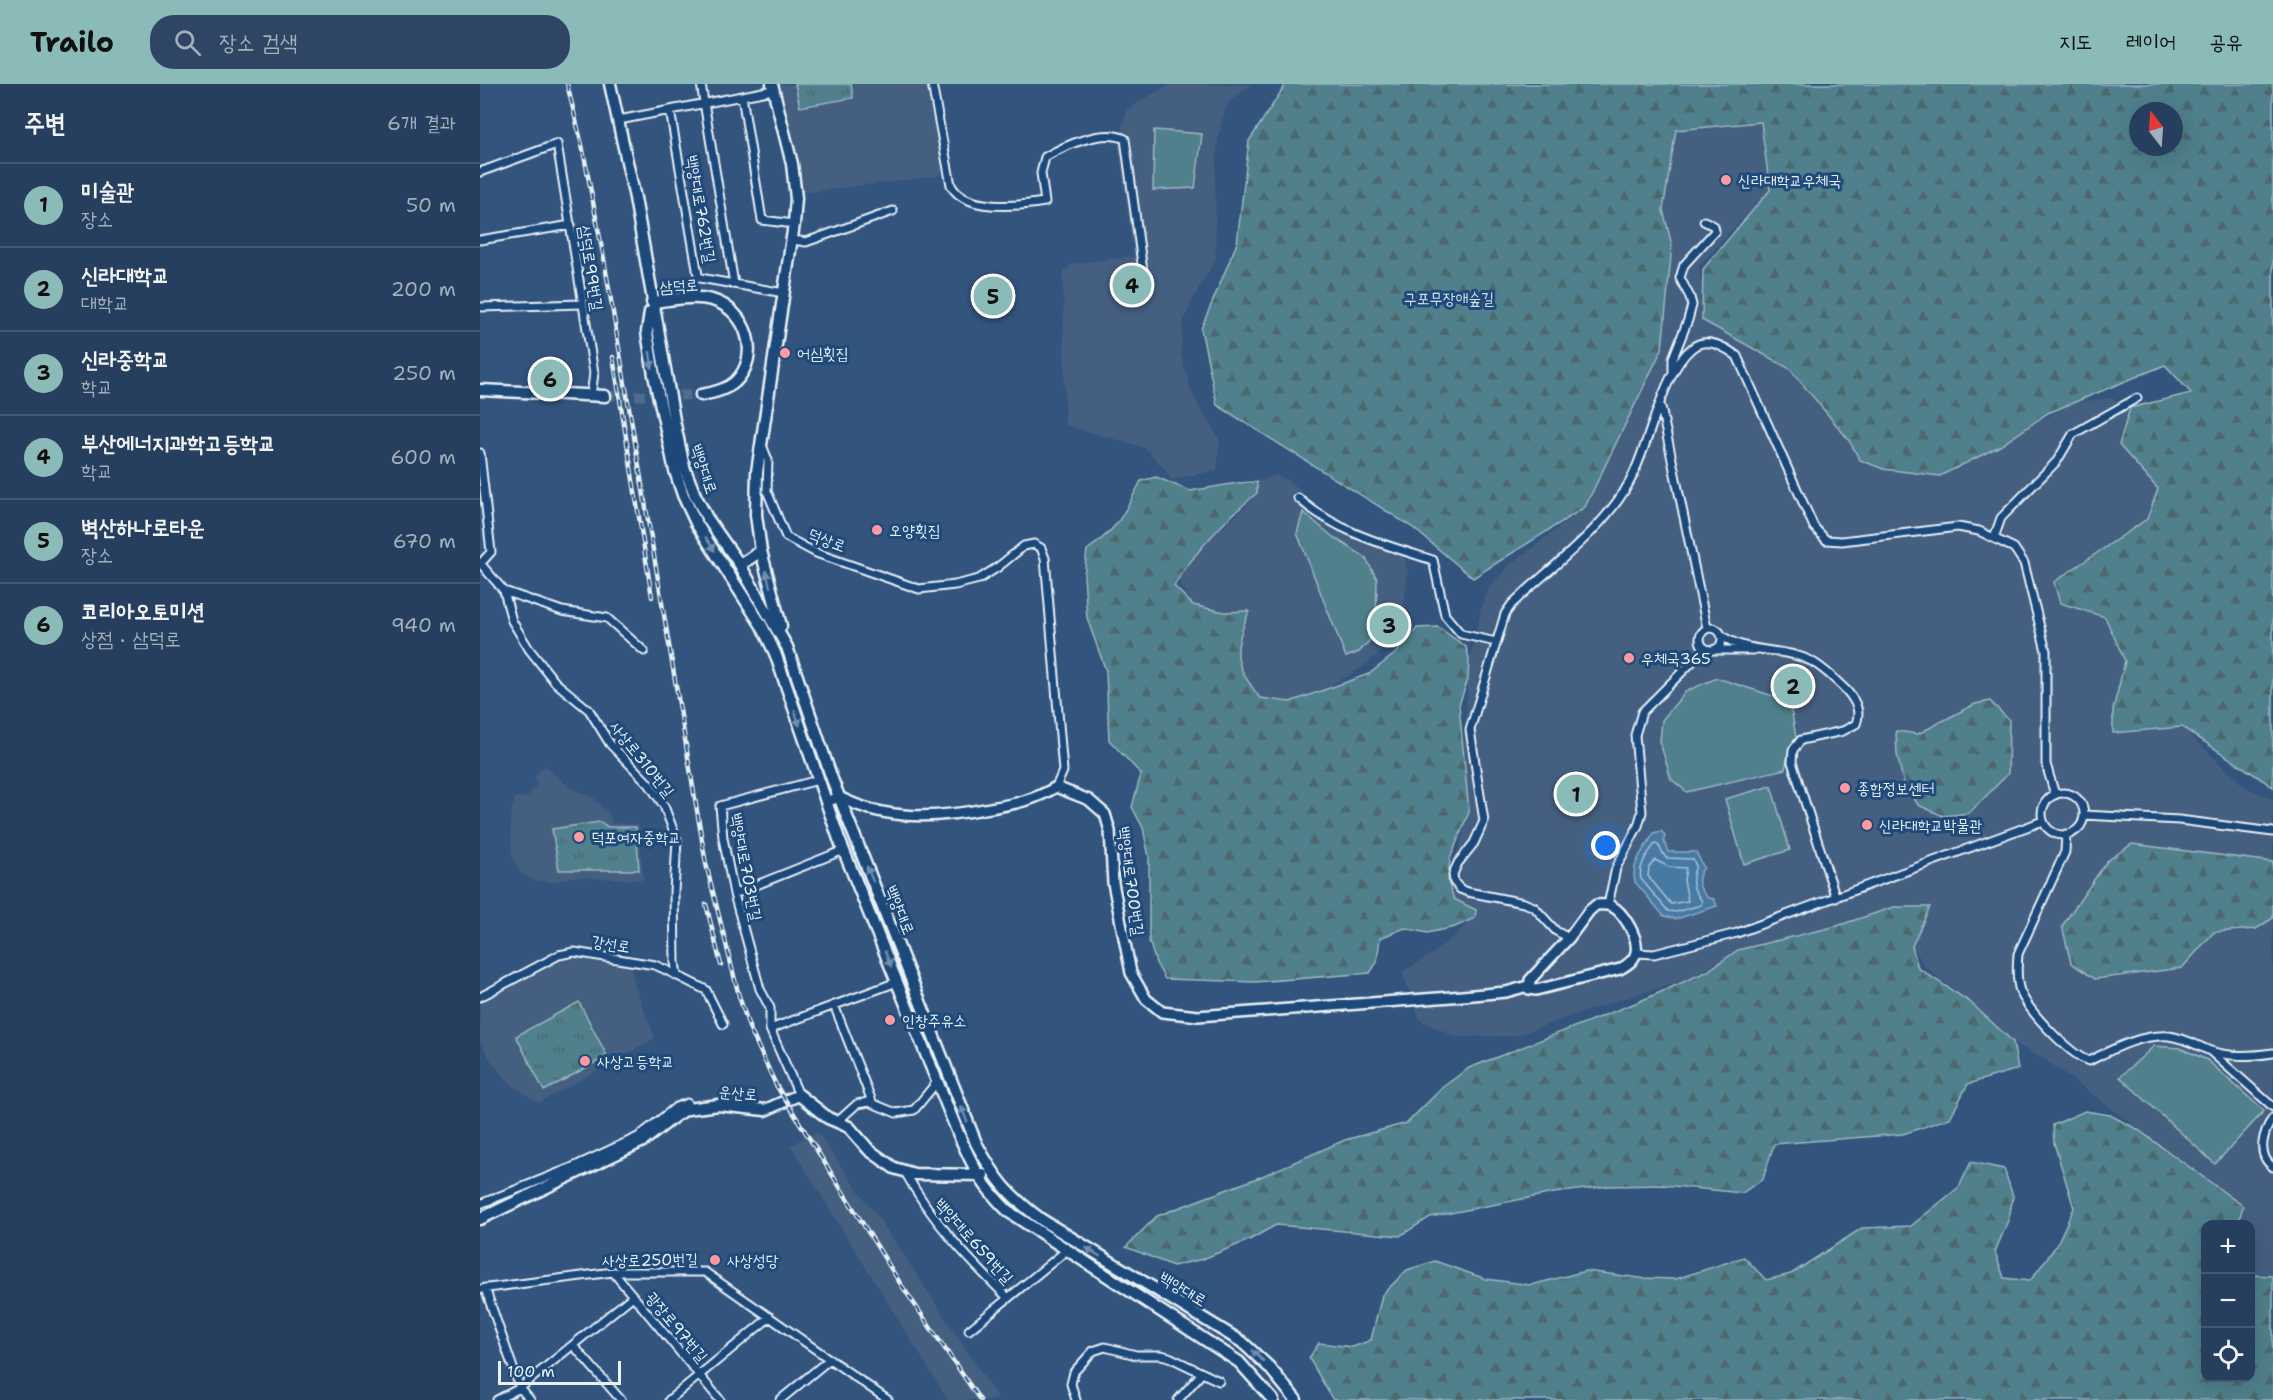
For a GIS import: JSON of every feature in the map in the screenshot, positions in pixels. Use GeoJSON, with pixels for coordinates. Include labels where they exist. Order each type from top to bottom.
{"type":"FeatureCollection","features":[{"type":"Feature","properties":{"kind":"main road","name":"백양대로"},"geometry":{"type":"LineString","coordinates":[[610,84],[619,120],[684,467],[707,518],[740,565],[787,646],[839,797],[976,1143],[992,1173],[1015,1200],[1042,1220],[1242,1342],[1269,1367],[1296,1400]]}},
{"type":"Feature","properties":{"kind":"main road","name":"덕상로"},"geometry":{"type":"LineString","coordinates":[[772,87],[792,164],[796,198],[793,240],[760,443],[755,488],[761,551],[787,646]]}},
{"type":"Feature","properties":{"kind":"main road","name":"삼덕로"},"geometry":{"type":"LineString","coordinates":[[652,302],[710,299],[728,308],[744,326],[749,347],[744,370],[729,386],[717,392],[701,395]]}},
{"type":"Feature","properties":{"kind":"main road","name":"백양대로"},"geometry":{"type":"LineString","coordinates":[[652,302],[647,332],[675,471],[683,495],[696,523],[762,626],[775,653],[844,850],[977,1176],[1009,1212],[1239,1362],[1273,1400]]}},
{"type":"Feature","properties":{"kind":"main road"},"geometry":{"type":"LineString","coordinates":[[480,390],[605,396]]}},
{"type":"Feature","properties":{"kind":"main road"},"geometry":{"type":"LineString","coordinates":[[740,565],[761,551]]}},
{"type":"Feature","properties":{"kind":"main road"},"geometry":{"type":"LineString","coordinates":[[799,1095],[814,1108],[849,1127],[880,1159],[894,1168],[914,1174],[977,1176],[992,1173]]}},
{"type":"Feature","properties":{"kind":"main road","name":"운산로"},"geometry":{"type":"LineString","coordinates":[[480,1219],[644,1141],[687,1109],[719,1105],[765,1110],[799,1095]]}},
{"type":"Feature","properties":{"kind":"street","name":"백양대로762번길"},"geometry":{"type":"LineString","coordinates":[[701,84],[734,284]]}},
{"type":"Feature","properties":{"kind":"street"},"geometry":{"type":"LineString","coordinates":[[932,84],[951,185],[957,196],[975,203],[1028,205],[1045,202],[1041,173],[1045,157],[1076,143],[1112,136],[1125,139],[1145,286]]}},
{"type":"Feature","properties":{"kind":"street"},"geometry":{"type":"LineString","coordinates":[[619,120],[742,96],[772,87]]}},
{"type":"Feature","properties":{"kind":"street"},"geometry":{"type":"LineString","coordinates":[[742,96],[762,220],[794,224]]}},
{"type":"Feature","properties":{"kind":"street","name":"백양대로762번길"},"geometry":{"type":"LineString","coordinates":[[670,110],[698,275],[700,278],[784,293]]}},
{"type":"Feature","properties":{"kind":"street","name":"삼덕로99번길"},"geometry":{"type":"LineString","coordinates":[[480,172],[557,144],[594,373],[591,396]]}},
{"type":"Feature","properties":{"kind":"street"},"geometry":{"type":"LineString","coordinates":[[793,240],[806,242],[893,212]]}},
{"type":"Feature","properties":{"kind":"street"},"geometry":{"type":"LineString","coordinates":[[1673,371],[1673,358],[1692,305],[1680,278],[1684,265],[1714,231],[1714,226],[1704,221]]}},
{"type":"Feature","properties":{"kind":"street"},"geometry":{"type":"LineString","coordinates":[[480,240],[571,225]]}},
{"type":"Feature","properties":{"kind":"street"},"geometry":{"type":"LineString","coordinates":[[480,307],[582,304]]}},
{"type":"Feature","properties":{"kind":"street"},"geometry":{"type":"LineString","coordinates":[[1569,938],[1556,932],[1534,906],[1468,892],[1460,889],[1454,882],[1453,874],[1458,863],[1474,843],[1484,821],[1470,730],[1504,614],[1614,507],[1629,483],[1673,371],[1695,346],[1706,342],[1725,347],[1737,356],[1814,527],[1826,540],[1842,542],[1958,526],[1979,531],[2014,548],[2024,563],[2046,651],[2046,764],[2055,795]]}},
{"type":"Feature","properties":{"kind":"street"},"geometry":{"type":"LineString","coordinates":[[1994,538],[2001,518],[2057,461],[2073,434],[2137,398]]}},
{"type":"Feature","properties":{"kind":"street"},"geometry":{"type":"LineString","coordinates":[[1660,406],[1707,628]]}},
{"type":"Feature","properties":{"kind":"street","name":"덕상로"},"geometry":{"type":"LineString","coordinates":[[760,443],[768,460],[766,491],[786,537],[816,553],[919,589],[955,585],[979,579],[1024,546],[1034,544],[1041,548],[1045,558],[1063,771],[1056,787]]}},
{"type":"Feature","properties":{"kind":"street"},"geometry":{"type":"LineString","coordinates":[[480,453],[491,552],[480,563]]}},
{"type":"Feature","properties":{"kind":"street"},"geometry":{"type":"LineString","coordinates":[[1298,498],[1338,526],[1432,560],[1445,615],[1461,634],[1496,642]]}},
{"type":"Feature","properties":{"kind":"street","name":"사상로310번길"},"geometry":{"type":"LineString","coordinates":[[480,563],[504,591],[512,621],[529,649],[555,682],[589,710],[610,744],[649,784],[664,806],[677,840],[674,892],[677,975]]}},
{"type":"Feature","properties":{"kind":"street"},"geometry":{"type":"LineString","coordinates":[[504,591],[562,611],[607,618],[644,651]]}},
{"type":"Feature","properties":{"kind":"street"},"geometry":{"type":"LineString","coordinates":[[1758,649],[1705,649],[1699,638],[1703,630],[1716,629],[1722,636],[1737,643],[1811,661],[1855,700],[1860,714],[1856,724],[1843,731],[1801,740],[1793,750],[1792,762],[1836,898]]}},
{"type":"Feature","properties":{"kind":"street"},"geometry":{"type":"LineString","coordinates":[[1714,650],[1721,644],[1722,636]]}},
{"type":"Feature","properties":{"kind":"street"},"geometry":{"type":"LineString","coordinates":[[1608,904],[1616,867],[1638,826],[1642,812],[1635,735],[1642,712],[1705,649]]}},
{"type":"Feature","properties":{"kind":"street","name":"백양대로703번길"},"geometry":{"type":"LineString","coordinates":[[799,1095],[770,1029],[770,1008],[760,989],[734,894],[723,838],[720,806],[818,780]]}},
{"type":"Feature","properties":{"kind":"street"},"geometry":{"type":"LineString","coordinates":[[826,802],[839,797],[856,806],[891,814],[924,817],[950,816],[1040,798],[1056,787]]}},
{"type":"Feature","properties":{"kind":"street","name":"백양대로700번길"},"geometry":{"type":"LineString","coordinates":[[1056,787],[1089,800],[1105,814],[1110,831],[1113,883],[1131,973],[1146,999],[1162,1012],[1198,1016],[1484,994],[1506,992],[1528,986],[1529,989],[1536,990],[1620,969],[1630,962],[1636,953]]}},
{"type":"Feature","properties":{"kind":"street"},"geometry":{"type":"LineString","coordinates":[[2055,795],[2072,795],[2078,800],[2084,815],[2077,829],[2066,834],[2054,833],[2043,821],[2044,806],[2055,795]]}},
{"type":"Feature","properties":{"kind":"street"},"geometry":{"type":"LineString","coordinates":[[2084,815],[2180,820],[2273,832]]}},
{"type":"Feature","properties":{"kind":"street"},"geometry":{"type":"LineString","coordinates":[[1528,986],[1530,980],[1569,938],[1589,910],[1596,905],[1608,904],[1617,910],[1636,942],[1636,953],[1654,954],[1737,933],[2043,821]]}},
{"type":"Feature","properties":{"kind":"street"},"geometry":{"type":"LineString","coordinates":[[2066,834],[2065,852],[2018,954],[2019,988],[2025,1002],[2078,1058],[2089,1061],[2115,1048],[2145,1038],[2166,1036],[2188,1040],[2210,1051],[2273,1107]]}},
{"type":"Feature","properties":{"kind":"street"},"geometry":{"type":"LineString","coordinates":[[734,894],[844,850]]}},
{"type":"Feature","properties":{"kind":"street","name":"강선로"},"geometry":{"type":"LineString","coordinates":[[480,997],[559,955],[574,952],[655,965],[677,975],[706,990],[723,1024]]}},
{"type":"Feature","properties":{"kind":"street"},"geometry":{"type":"LineString","coordinates":[[770,1029],[897,982]]}},
{"type":"Feature","properties":{"kind":"street"},"geometry":{"type":"LineString","coordinates":[[834,1005],[873,1104]]}},
{"type":"Feature","properties":{"kind":"street"},"geometry":{"type":"LineString","coordinates":[[2210,1051],[2240,1056],[2273,1053]]}},
{"type":"Feature","properties":{"kind":"street"},"geometry":{"type":"LineString","coordinates":[[837,1122],[857,1104],[869,1102],[896,1113],[914,1110],[937,1082]]}},
{"type":"Feature","properties":{"kind":"street"},"geometry":{"type":"LineString","coordinates":[[480,1204],[573,1167],[638,1137],[675,1107],[687,1103]]}},
{"type":"Feature","properties":{"kind":"street"},"geometry":{"type":"LineString","coordinates":[[2273,1118],[2264,1132],[2263,1143],[2264,1158],[2273,1167]]}},
{"type":"Feature","properties":{"kind":"street","name":"백양대로659번길"},"geometry":{"type":"LineString","coordinates":[[905,1172],[930,1214],[981,1272],[1007,1297]]}},
{"type":"Feature","properties":{"kind":"street","name":"백양대로659번길"},"geometry":{"type":"LineString","coordinates":[[969,1330],[1067,1250]]}},
{"type":"Feature","properties":{"kind":"street","name":"사상로250번길"},"geometry":{"type":"LineString","coordinates":[[482,1288],[614,1272],[705,1272],[888,1400]]}},
{"type":"Feature","properties":{"kind":"street","name":"광장로97번길"},"geometry":{"type":"LineString","coordinates":[[614,1272],[720,1400]]}},
{"type":"Feature","properties":{"kind":"street"},"geometry":{"type":"LineString","coordinates":[[482,1288],[519,1388],[530,1400]]}},
{"type":"Feature","properties":{"kind":"street"},"geometry":{"type":"LineString","coordinates":[[497,1400],[519,1388],[633,1296]]}},
{"type":"Feature","properties":{"kind":"street"},"geometry":{"type":"LineString","coordinates":[[669,1400],[770,1317]]}},
{"type":"Feature","properties":{"kind":"street"},"geometry":{"type":"LineString","coordinates":[[573,1345],[621,1400]]}},
{"type":"Feature","properties":{"kind":"street"},"geometry":{"type":"LineString","coordinates":[[1076,1400],[1071,1384],[1074,1372],[1090,1353],[1105,1347],[1136,1355],[1161,1355],[1219,1381]]}},
{"type":"Feature","properties":{"kind":"street"},"geometry":{"type":"LineString","coordinates":[[780,1400],[830,1359]]}},
{"type":"Feature","properties":{"kind":"street"},"geometry":{"type":"LineString","coordinates":[[1178,1400],[1202,1373]]}},
{"type":"Feature","properties":{"kind":"shaded area"},"geometry":{"type":"Polygon","coordinates":[[[779,84],[928,84],[945,168],[937,176],[803,193],[779,84]]]}},
{"type":"Feature","properties":{"kind":"shaded area"},"geometry":{"type":"Polygon","coordinates":[[[1170,84],[1252,84],[1227,105],[1223,117],[1218,140],[1215,180],[1216,259],[1193,298],[1183,323],[1181,354],[1190,387],[1220,440],[1217,470],[1171,480],[1145,448],[1065,425],[1063,272],[1071,264],[1134,256],[1118,144],[1127,109],[1170,84]]]}},
{"type":"Feature","properties":{"kind":"shaded area"},"geometry":{"type":"Polygon","coordinates":[[[1761,121],[1770,190],[1699,266],[1708,323],[1790,369],[1844,434],[1860,460],[1883,469],[1940,476],[2000,446],[2030,426],[2075,402],[2112,398],[2130,408],[2119,445],[2165,486],[2154,516],[2084,600],[2104,618],[2125,661],[2113,710],[2113,733],[2182,727],[2245,787],[2273,799],[2273,1276],[2255,1275],[2255,1220],[2241,1220],[2243,1206],[2050,1063],[2013,1042],[1970,1002],[1925,967],[1912,946],[1930,908],[1894,907],[1837,926],[1738,950],[1693,978],[1609,1003],[1515,1036],[1455,1037],[1420,1020],[1402,972],[1432,954],[1475,918],[1476,910],[1454,899],[1448,882],[1466,818],[1468,793],[1463,757],[1469,663],[1481,609],[1489,587],[1512,563],[1585,507],[1672,245],[1663,210],[1676,130],[1761,121]]]}},
{"type":"Feature","properties":{"kind":"shaded area"},"geometry":{"type":"Polygon","coordinates":[[[1276,475],[1290,481],[1313,503],[1340,520],[1402,546],[1408,572],[1402,624],[1384,650],[1358,670],[1315,694],[1290,702],[1260,698],[1242,674],[1237,653],[1239,637],[1249,611],[1224,612],[1193,605],[1180,584],[1186,567],[1206,542],[1257,494],[1257,482],[1276,475]]]}},
{"type":"Feature","properties":{"kind":"shaded area"},"geometry":{"type":"Polygon","coordinates":[[[545,765],[569,787],[594,798],[610,815],[611,823],[639,825],[643,880],[571,877],[553,883],[534,880],[521,874],[512,856],[510,818],[515,798],[527,797],[537,785],[534,778],[545,765]]]}},
{"type":"Feature","properties":{"kind":"shaded area"},"geometry":{"type":"Polygon","coordinates":[[[574,954],[630,964],[635,986],[655,1038],[539,1103],[512,1085],[492,1063],[480,1040],[480,999],[560,956],[574,954]]]}},
{"type":"Feature","properties":{"kind":"shaded area"},"geometry":{"type":"Polygon","coordinates":[[[817,1132],[900,1249],[999,1400],[948,1400],[790,1145],[817,1132]]]}},
{"type":"Feature","properties":{"kind":"green space"},"geometry":{"type":"Polygon","coordinates":[[[795,84],[851,84],[853,98],[800,107],[795,84]]]}},
{"type":"Feature","properties":{"kind":"green space","name":"구포무장애숲길"},"geometry":{"type":"Polygon","coordinates":[[[1286,84],[2273,84],[2273,787],[2182,727],[2113,733],[2113,710],[2125,661],[2105,617],[2060,603],[2054,582],[2147,519],[2158,489],[2119,445],[2130,408],[2191,393],[2165,365],[2048,413],[2000,446],[1940,476],[1883,469],[1860,460],[1848,439],[1790,369],[1702,320],[1703,269],[1770,190],[1761,122],[1676,130],[1663,210],[1672,245],[1662,349],[1585,507],[1473,578],[1412,527],[1217,405],[1201,329],[1237,243],[1249,141],[1286,84]]]}},
{"type":"Feature","properties":{"kind":"green space"},"geometry":{"type":"Polygon","coordinates":[[[1154,130],[1202,134],[1195,188],[1153,190],[1154,130]]]}},
{"type":"Feature","properties":{"kind":"green space"},"geometry":{"type":"Polygon","coordinates":[[[1156,477],[1190,491],[1257,482],[1257,493],[1212,536],[1174,586],[1193,605],[1224,612],[1249,611],[1240,637],[1238,656],[1244,675],[1260,698],[1290,702],[1369,674],[1397,652],[1417,628],[1438,627],[1466,647],[1469,659],[1468,679],[1459,705],[1469,812],[1450,859],[1448,882],[1454,899],[1476,910],[1475,918],[1455,927],[1427,933],[1405,928],[1380,938],[1377,962],[1370,973],[1255,982],[1165,979],[1156,963],[1149,941],[1149,857],[1143,828],[1132,807],[1141,774],[1109,740],[1106,671],[1087,618],[1084,576],[1087,550],[1106,535],[1119,520],[1141,481],[1156,477]]]}},
{"type":"Feature","properties":{"kind":"green space"},"geometry":{"type":"Polygon","coordinates":[[[1303,512],[1333,537],[1365,557],[1377,579],[1376,627],[1369,641],[1359,652],[1346,657],[1297,533],[1303,512]]]}},
{"type":"Feature","properties":{"kind":"green space"},"geometry":{"type":"Polygon","coordinates":[[[1717,678],[1786,700],[1792,714],[1796,737],[1789,750],[1785,769],[1687,792],[1671,779],[1660,742],[1662,720],[1686,691],[1717,678]]]}},
{"type":"Feature","properties":{"kind":"green space"},"geometry":{"type":"Polygon","coordinates":[[[1990,701],[2009,720],[2008,774],[1969,813],[1943,816],[1918,805],[1903,781],[1897,754],[1896,731],[1918,734],[1975,704],[1990,701]]]}},
{"type":"Feature","properties":{"kind":"green space"},"geometry":{"type":"Polygon","coordinates":[[[1771,786],[1790,850],[1744,864],[1725,799],[1771,786]]]}},
{"type":"Feature","properties":{"kind":"green space"},"geometry":{"type":"Polygon","coordinates":[[[600,822],[608,827],[636,827],[639,870],[559,870],[552,829],[600,822]]]}},
{"type":"Feature","properties":{"kind":"green space"},"geometry":{"type":"Polygon","coordinates":[[[2132,844],[2273,862],[2273,918],[2256,929],[2214,932],[2182,968],[2095,979],[2071,963],[2062,926],[2107,861],[2132,844]]]}},
{"type":"Feature","properties":{"kind":"green space"},"geometry":{"type":"Polygon","coordinates":[[[1894,907],[1930,907],[1912,946],[1918,968],[1970,1002],[2013,1042],[2018,1069],[1968,1084],[1950,1118],[1903,1134],[1774,1144],[1763,1179],[1742,1193],[1663,1185],[1609,1186],[1554,1193],[1430,1217],[1400,1236],[1276,1225],[1249,1240],[1203,1259],[1173,1266],[1126,1247],[1157,1216],[1260,1177],[1345,1140],[1407,1123],[1444,1086],[1469,1068],[1638,1002],[1706,972],[1738,950],[1837,926],[1894,907]]]}},
{"type":"Feature","properties":{"kind":"green space"},"geometry":{"type":"Polygon","coordinates":[[[579,1002],[607,1056],[544,1091],[516,1036],[579,1002]]]}},
{"type":"Feature","properties":{"kind":"green space"},"geometry":{"type":"Polygon","coordinates":[[[2154,1046],[2180,1048],[2207,1060],[2264,1111],[2215,1164],[2120,1077],[2154,1046]]]}},
{"type":"Feature","properties":{"kind":"green space"},"geometry":{"type":"Polygon","coordinates":[[[2085,1111],[2110,1115],[2137,1129],[2243,1206],[2239,1220],[2201,1220],[2201,1382],[2255,1382],[2255,1275],[2273,1276],[2273,1400],[1333,1400],[1309,1358],[1319,1343],[1353,1347],[1371,1340],[1382,1295],[1407,1270],[1435,1261],[1486,1279],[1531,1285],[1586,1271],[1640,1278],[1676,1279],[1744,1257],[1766,1280],[1791,1274],[1862,1228],[1911,1226],[1959,1187],[1971,1162],[2004,1169],[2013,1196],[2009,1218],[1995,1252],[2004,1278],[2030,1281],[2056,1246],[2074,1208],[2054,1143],[2053,1125],[2085,1111]]]}},
{"type":"Feature","properties":{"kind":"water"},"geometry":{"type":"Polygon","coordinates":[[[1661,831],[1665,835],[1664,841],[1668,852],[1696,852],[1704,868],[1698,880],[1700,887],[1708,898],[1714,899],[1717,906],[1676,919],[1664,916],[1635,882],[1634,875],[1639,856],[1654,833],[1661,831]]]}},
{"type":"Feature","properties":{"kind":"tunnel"},"geometry":{"type":"LineString","coordinates":[[605,396],[701,395]]}},
{"type":"Feature","properties":{"kind":"railway"},"geometry":{"type":"LineString","coordinates":[[567,84],[582,145],[604,259],[706,864],[739,996],[749,1027],[776,1085],[900,1283],[980,1400]]}},
{"type":"Feature","properties":{"kind":"railway"},"geometry":{"type":"LineString","coordinates":[[613,357],[652,597]]}},
{"type":"Feature","properties":{"kind":"railway"},"geometry":{"type":"LineString","coordinates":[[706,904],[721,965]]}},
{"type":"Feature","properties":{"kind":"place","name":"신라대학교우체국"},"geometry":{"type":"Point","coordinates":[1726,180]}},
{"type":"Feature","properties":{"kind":"place","name":"부산에너지과학고등학교"},"geometry":{"type":"Point","coordinates":[1132,285]}},
{"type":"Feature","properties":{"kind":"place","name":"벽산하나로타운"},"geometry":{"type":"Point","coordinates":[993,296]}},
{"type":"Feature","properties":{"kind":"place","name":"어심횟집"},"geometry":{"type":"Point","coordinates":[785,353]}},
{"type":"Feature","properties":{"kind":"place","name":"코리아오토미션"},"geometry":{"type":"Point","coordinates":[550,379]}},
{"type":"Feature","properties":{"kind":"place","name":"오양횟집"},"geometry":{"type":"Point","coordinates":[877,530]}},
{"type":"Feature","properties":{"kind":"place","name":"신라중학교"},"geometry":{"type":"Point","coordinates":[1389,625]}},
{"type":"Feature","properties":{"kind":"place","name":"우체국365"},"geometry":{"type":"Point","coordinates":[1629,658]}},
{"type":"Feature","properties":{"kind":"place","name":"신라대학교"},"geometry":{"type":"Point","coordinates":[1793,686]}},
{"type":"Feature","properties":{"kind":"place","name":"종합정보센터"},"geometry":{"type":"Point","coordinates":[1845,788]}},
{"type":"Feature","properties":{"kind":"place","name":"미술관"},"geometry":{"type":"Point","coordinates":[1576,794]}},
{"type":"Feature","properties":{"kind":"place","name":"신라대학교박물관"},"geometry":{"type":"Point","coordinates":[1867,825]}},
{"type":"Feature","properties":{"kind":"place","name":"덕포여자중학교"},"geometry":{"type":"Point","coordinates":[579,837]}},
{"type":"Feature","properties":{"kind":"place","name":"인창주유소"},"geometry":{"type":"Point","coordinates":[890,1020]}},
{"type":"Feature","properties":{"kind":"place","name":"사상고등학교"},"geometry":{"type":"Point","coordinates":[585,1061]}},
{"type":"Feature","properties":{"kind":"place","name":"사상성당"},"geometry":{"type":"Point","coordinates":[715,1260]}}]}
